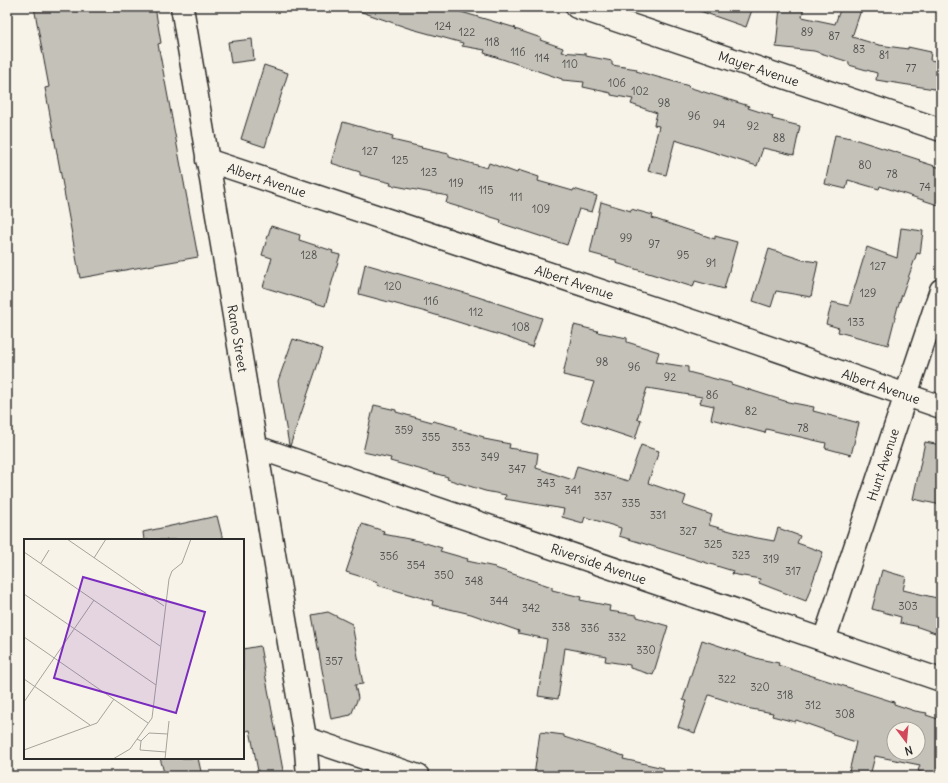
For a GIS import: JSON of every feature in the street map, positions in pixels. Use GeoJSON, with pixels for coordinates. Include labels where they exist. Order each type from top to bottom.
{"type":"FeatureCollection","features":[{"type":"Feature","properties":{"kind":"street","name":"Rano Street"},"geometry":{"type":"LineString","coordinates":[[182,7],[293,669],[304,738],[308,776]]}},
{"type":"Feature","properties":{"kind":"street","name":"Mayer Avenue"},"geometry":{"type":"LineString","coordinates":[[576,7],[941,130]]}},
{"type":"Feature","properties":{"kind":"street","name":"Albert Avenue"},"geometry":{"type":"LineString","coordinates":[[207,160],[722,331],[941,407]]}},
{"type":"Feature","properties":{"kind":"street","name":"Hunt Avenue"},"geometry":{"type":"LineString","coordinates":[[824,640],[941,290]]}},
{"type":"Feature","properties":{"kind":"street","name":"Riverside Avenue"},"geometry":{"type":"LineString","coordinates":[[256,447],[941,680]]}},
{"type":"Feature","properties":{"kind":"street"},"geometry":{"type":"LineString","coordinates":[[304,738],[418,776]]}},
{"type":"Feature","properties":{"kind":"building"},"geometry":{"type":"Polygon","coordinates":[[[34,7],[155,7],[161,43],[158,44],[198,257],[80,278],[45,88],[49,87],[34,7]]]}},
{"type":"Feature","properties":{"kind":"building"},"geometry":{"type":"Polygon","coordinates":[[[356,7],[444,7],[516,28],[515,29],[541,38],[540,40],[563,48],[561,52],[586,54],[586,56],[612,61],[612,65],[637,69],[636,71],[689,86],[688,87],[749,106],[748,108],[773,116],[772,119],[800,126],[794,155],[763,148],[757,166],[675,140],[666,175],[648,171],[659,126],[654,125],[657,113],[631,104],[633,99],[611,95],[611,93],[583,87],[584,82],[562,80],[484,53],[485,50],[462,46],[463,43],[408,28],[356,10],[356,7]]]}},
{"type":"Feature","properties":{"kind":"building"},"geometry":{"type":"Polygon","coordinates":[[[697,7],[753,7],[746,27],[697,10],[697,7]]]}},
{"type":"Feature","properties":{"kind":"building"},"geometry":{"type":"Polygon","coordinates":[[[780,7],[804,7],[802,17],[835,24],[841,7],[852,7],[861,10],[852,37],[879,45],[908,49],[908,47],[931,52],[930,60],[941,62],[941,90],[876,80],[877,73],[849,65],[849,62],[814,51],[776,47],[780,7]]]}},
{"type":"Feature","properties":{"kind":"building"},"geometry":{"type":"Polygon","coordinates":[[[252,39],[254,60],[231,63],[228,42],[252,39]]]}},
{"type":"Feature","properties":{"kind":"building"},"geometry":{"type":"Polygon","coordinates":[[[264,65],[288,73],[265,147],[241,139],[264,65]]]}},
{"type":"Feature","properties":{"kind":"building"},"geometry":{"type":"Polygon","coordinates":[[[343,122],[393,136],[392,140],[449,154],[449,157],[487,168],[489,163],[517,173],[518,170],[539,177],[538,181],[597,196],[592,212],[579,209],[567,245],[500,223],[501,220],[446,203],[448,196],[390,185],[391,183],[360,175],[360,172],[331,163],[343,122]]]}},
{"type":"Feature","properties":{"kind":"building"},"geometry":{"type":"Polygon","coordinates":[[[835,135],[851,138],[941,168],[941,206],[880,186],[879,189],[848,180],[846,189],[825,184],[835,135]]]}},
{"type":"Feature","properties":{"kind":"building"},"geometry":{"type":"Polygon","coordinates":[[[601,202],[631,211],[631,209],[653,215],[652,218],[715,239],[715,236],[737,242],[724,289],[695,281],[693,287],[616,263],[616,260],[590,253],[601,202]]]}},
{"type":"Feature","properties":{"kind":"building"},"geometry":{"type":"Polygon","coordinates":[[[271,226],[300,235],[299,240],[333,251],[332,253],[340,255],[325,306],[263,287],[272,258],[262,255],[271,226]]]}},
{"type":"Feature","properties":{"kind":"building"},"geometry":{"type":"Polygon","coordinates":[[[901,228],[923,231],[920,254],[917,253],[898,306],[888,345],[838,332],[839,328],[826,324],[832,302],[849,306],[867,247],[897,258],[901,228]]]}},
{"type":"Feature","properties":{"kind":"building"},"geometry":{"type":"Polygon","coordinates":[[[769,249],[803,260],[818,262],[811,297],[776,291],[771,307],[753,301],[769,249]]]}},
{"type":"Feature","properties":{"kind":"building"},"geometry":{"type":"Polygon","coordinates":[[[365,264],[475,296],[542,318],[532,347],[509,338],[426,312],[359,294],[365,264]]]}},
{"type":"Feature","properties":{"kind":"building"},"geometry":{"type":"Polygon","coordinates":[[[574,325],[598,331],[597,332],[627,338],[627,342],[659,352],[656,362],[688,367],[688,372],[731,383],[788,402],[814,407],[813,411],[859,423],[851,455],[825,448],[826,443],[766,429],[765,433],[711,419],[714,406],[700,403],[702,397],[647,388],[637,419],[641,420],[635,439],[581,421],[594,382],[563,375],[574,325]]]}},
{"type":"Feature","properties":{"kind":"building"},"geometry":{"type":"Polygon","coordinates":[[[293,339],[323,349],[290,446],[278,381],[293,339]]]}},
{"type":"Feature","properties":{"kind":"building"},"geometry":{"type":"Polygon","coordinates":[[[374,405],[396,410],[396,412],[432,422],[456,427],[456,429],[484,437],[484,439],[510,444],[509,448],[538,453],[536,468],[573,480],[577,466],[628,481],[641,445],[659,451],[648,483],[686,496],[683,505],[712,515],[709,525],[752,537],[774,541],[778,528],[800,536],[797,543],[823,552],[806,601],[759,583],[760,579],[732,574],[733,571],[619,536],[621,528],[585,517],[583,523],[562,517],[564,509],[505,499],[506,495],[485,491],[447,479],[448,477],[390,461],[391,458],[363,452],[374,405]]]}},
{"type":"Feature","properties":{"kind":"building"},"geometry":{"type":"Polygon","coordinates":[[[925,442],[941,445],[941,505],[913,499],[925,442]]]}},
{"type":"Feature","properties":{"kind":"building"},"geometry":{"type":"Polygon","coordinates":[[[217,516],[223,539],[144,539],[143,532],[217,516]]]}},
{"type":"Feature","properties":{"kind":"building"},"geometry":{"type":"Polygon","coordinates":[[[362,524],[384,531],[383,534],[419,541],[442,548],[440,551],[468,559],[467,561],[495,567],[552,587],[552,590],[581,597],[580,600],[610,606],[609,611],[637,615],[637,617],[668,626],[653,675],[630,668],[630,665],[605,661],[606,656],[565,648],[558,699],[538,696],[547,639],[518,633],[519,631],[471,614],[432,605],[433,601],[377,585],[378,582],[346,572],[362,524]]]}},
{"type":"Feature","properties":{"kind":"building"},"geometry":{"type":"Polygon","coordinates":[[[882,570],[906,577],[903,590],[941,599],[941,635],[915,626],[900,623],[901,617],[872,609],[882,570]]]}},
{"type":"Feature","properties":{"kind":"building"},"geometry":{"type":"Polygon","coordinates":[[[328,612],[352,624],[363,684],[355,685],[358,698],[351,715],[331,719],[312,615],[328,612]]]}},
{"type":"Feature","properties":{"kind":"building"},"geometry":{"type":"Polygon","coordinates":[[[702,640],[759,659],[779,663],[778,665],[894,702],[894,704],[915,711],[927,713],[926,715],[941,720],[941,776],[934,776],[918,771],[920,765],[900,761],[926,761],[926,721],[886,721],[886,758],[875,756],[870,776],[848,776],[856,742],[833,735],[833,733],[796,720],[795,722],[772,716],[773,713],[746,708],[709,695],[695,733],[678,727],[687,701],[683,700],[702,640]]]}},
{"type":"Feature","properties":{"kind":"building"},"geometry":{"type":"Polygon","coordinates":[[[260,646],[284,776],[259,776],[250,730],[244,732],[244,649],[260,646]]]}},
{"type":"Feature","properties":{"kind":"building"},"geometry":{"type":"Polygon","coordinates":[[[540,732],[564,735],[564,737],[624,756],[623,759],[664,768],[663,776],[534,776],[540,732]]]}},
{"type":"Feature","properties":{"kind":"building"},"geometry":{"type":"Polygon","coordinates":[[[160,759],[198,759],[202,776],[165,776],[160,759]]]}}]}
